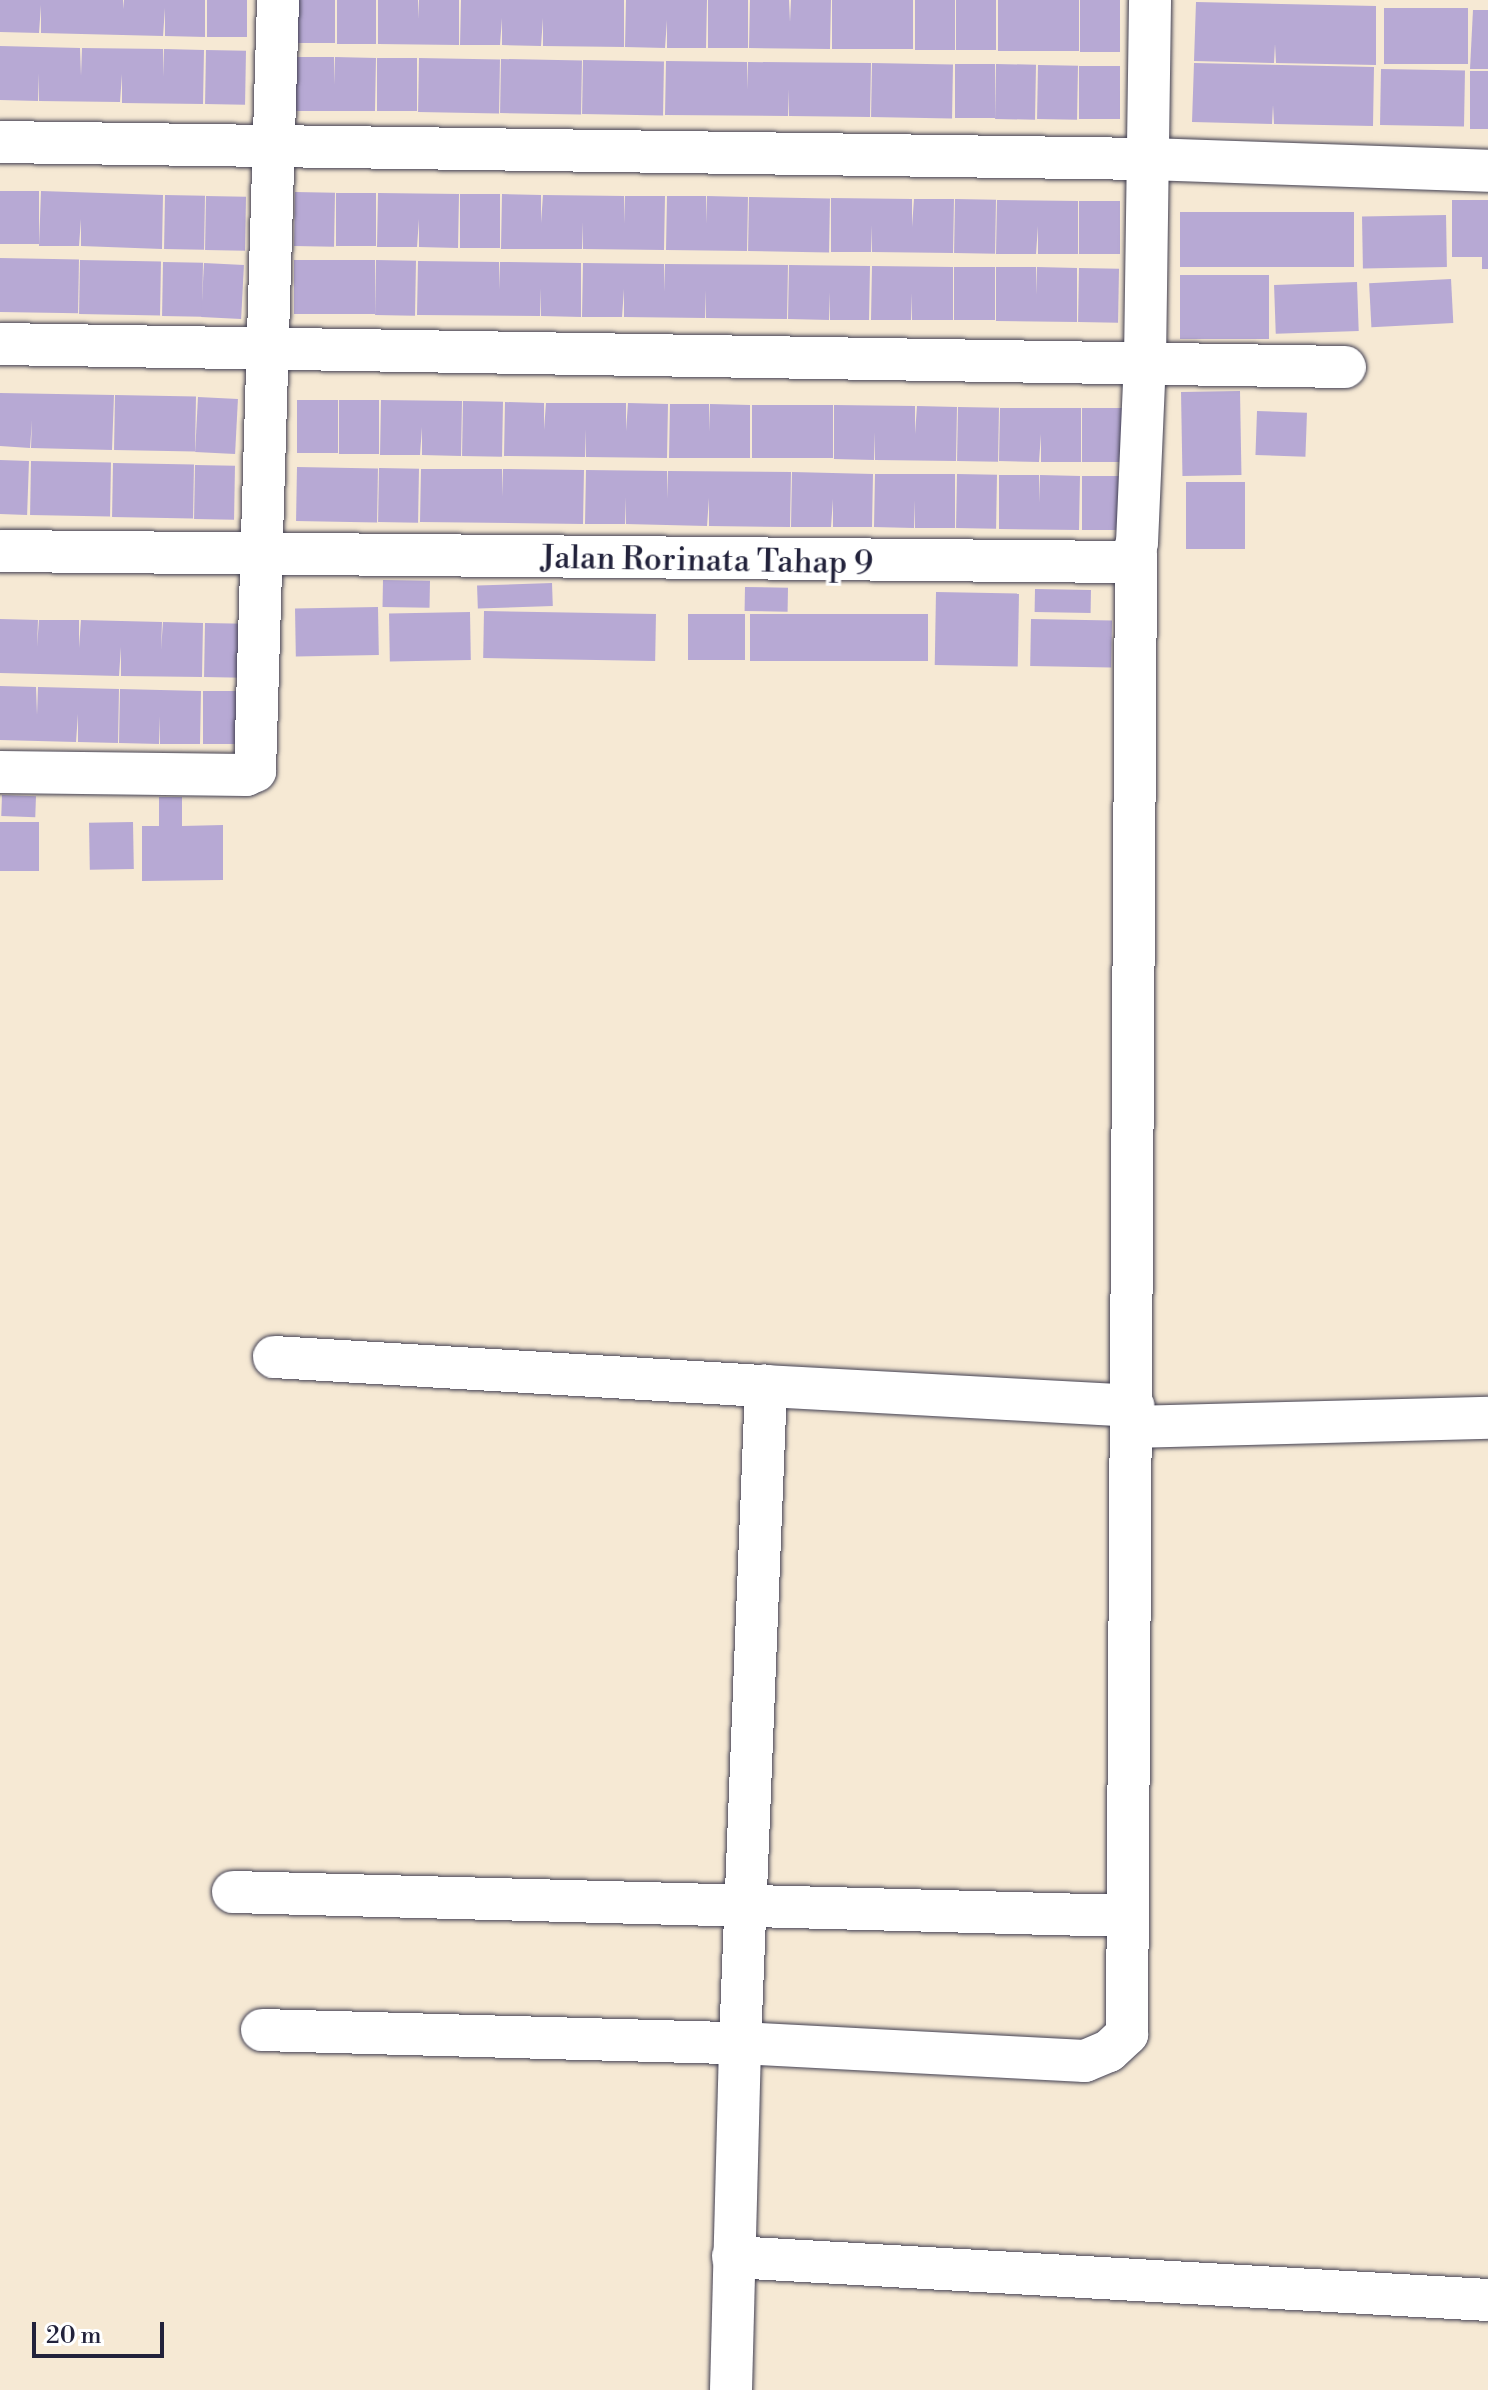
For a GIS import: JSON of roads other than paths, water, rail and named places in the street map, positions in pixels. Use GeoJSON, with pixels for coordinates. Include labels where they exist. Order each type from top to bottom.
{"type":"FeatureCollection","features":[{"type":"Feature","properties":{"kind":"street"},"geometry":{"type":"LineString","coordinates":[[0,772],[246,775],[255,771],[271,351],[278,0]]}},
{"type":"Feature","properties":{"kind":"street"},"geometry":{"type":"LineString","coordinates":[[262,2030],[740,2043],[1085,2061],[1109,2051],[1127,2034],[1136,548],[1145,361],[1150,0]]}},
{"type":"Feature","properties":{"kind":"street"},"geometry":{"type":"LineString","coordinates":[[0,142],[275,150],[1148,159],[1488,171]]}},
{"type":"Feature","properties":{"kind":"street"},"geometry":{"type":"LineString","coordinates":[[0,344],[271,351],[1145,361],[1345,367]]}},
{"type":"Feature","properties":{"kind":"street","name":"Jalan Rorinata Tahap 9"},"geometry":{"type":"LineString","coordinates":[[0,551],[1117,566],[1130,562],[1136,548]]}},
{"type":"Feature","properties":{"kind":"street"},"geometry":{"type":"LineString","coordinates":[[274,1357],[766,1386],[1133,1416],[1488,1418]]}},
{"type":"Feature","properties":{"kind":"street"},"geometry":{"type":"LineString","coordinates":[[731,2390],[740,2043],[766,1386]]}},
{"type":"Feature","properties":{"kind":"street"},"geometry":{"type":"LineString","coordinates":[[233,1892],[1128,1916]]}},
{"type":"Feature","properties":{"kind":"street"},"geometry":{"type":"LineString","coordinates":[[733,2257],[1488,2300]]}}]}
